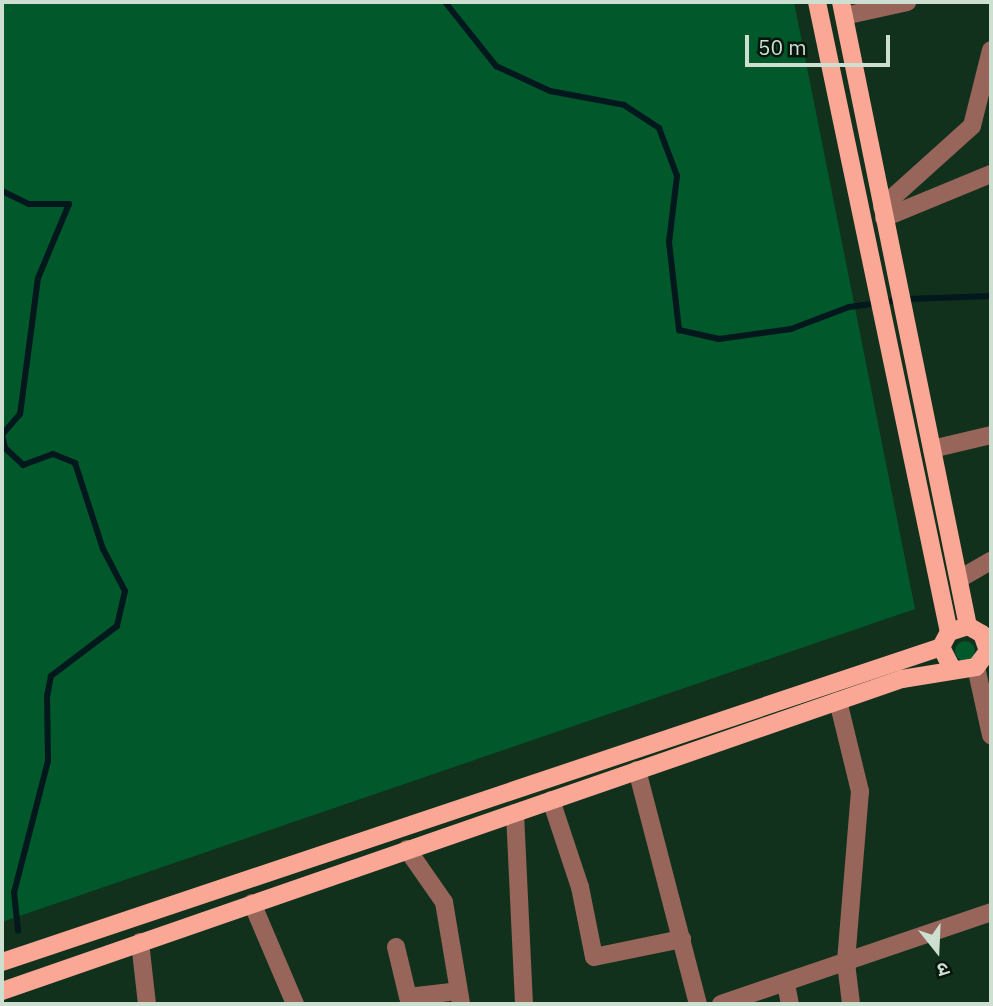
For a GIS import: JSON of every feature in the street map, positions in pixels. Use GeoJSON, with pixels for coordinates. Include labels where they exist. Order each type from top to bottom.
{"type":"FeatureCollection","features":[{"type":"Feature","properties":{"kind":"main road"},"geometry":{"type":"LineString","coordinates":[[817,2],[952,669]]}},
{"type":"Feature","properties":{"kind":"main road"},"geometry":{"type":"LineString","coordinates":[[2,991],[902,679],[984,660],[988,651],[961,578],[932,449],[842,9]]}},
{"type":"Feature","properties":{"kind":"main road"},"geometry":{"type":"LineString","coordinates":[[850,168],[873,163]]}},
{"type":"Feature","properties":{"kind":"main road"},"geometry":{"type":"LineString","coordinates":[[2,962],[980,630]]}},
{"type":"Feature","properties":{"kind":"street"},"geometry":{"type":"LineString","coordinates":[[842,9],[906,2]]}},
{"type":"Feature","properties":{"kind":"street"},"geometry":{"type":"LineString","coordinates":[[883,213],[972,127],[991,50]]}},
{"type":"Feature","properties":{"kind":"street"},"geometry":{"type":"LineString","coordinates":[[883,213],[991,174]]}},
{"type":"Feature","properties":{"kind":"street"},"geometry":{"type":"LineString","coordinates":[[932,449],[991,435]]}},
{"type":"Feature","properties":{"kind":"street"},"geometry":{"type":"LineString","coordinates":[[961,578],[991,561]]}},
{"type":"Feature","properties":{"kind":"street"},"geometry":{"type":"LineString","coordinates":[[984,660],[991,735]]}},
{"type":"Feature","properties":{"kind":"street"},"geometry":{"type":"LineString","coordinates":[[838,701],[860,791],[846,963],[851,1004]]}},
{"type":"Feature","properties":{"kind":"street"},"geometry":{"type":"LineString","coordinates":[[637,770],[698,1004]]}},
{"type":"Feature","properties":{"kind":"street"},"geometry":{"type":"LineString","coordinates":[[551,800],[580,887],[594,957],[681,939]]}},
{"type":"Feature","properties":{"kind":"street"},"geometry":{"type":"LineString","coordinates":[[515,813],[524,1004]]}},
{"type":"Feature","properties":{"kind":"street"},"geometry":{"type":"LineString","coordinates":[[396,947],[408,997],[459,998],[444,902],[407,849]]}},
{"type":"Feature","properties":{"kind":"street"},"geometry":{"type":"LineString","coordinates":[[252,903],[296,1004]]}},
{"type":"Feature","properties":{"kind":"street"},"geometry":{"type":"LineString","coordinates":[[722,1004],[991,912]]}},
{"type":"Feature","properties":{"kind":"street"},"geometry":{"type":"LineString","coordinates":[[140,942],[147,1004]]}},
{"type":"Feature","properties":{"kind":"street"},"geometry":{"type":"LineString","coordinates":[[786,984],[790,1004]]}},
{"type":"Feature","properties":{"kind":"green space"},"geometry":{"type":"Polygon","coordinates":[[[2,2],[794,2],[915,609],[2,922],[2,2]]]}},
{"type":"Feature","properties":{"kind":"green space"},"geometry":{"type":"Polygon","coordinates":[[[961,641],[969,641],[975,651],[969,661],[961,661],[955,655],[955,647],[961,641]]]}},
{"type":"Feature","properties":{"kind":"waterway"},"geometry":{"type":"LineString","coordinates":[[445,2],[496,66],[550,91],[624,105],[659,128],[677,176],[669,242],[679,330],[719,339],[791,329],[849,307],[908,299],[991,296]]}},
{"type":"Feature","properties":{"kind":"waterway"},"geometry":{"type":"LineString","coordinates":[[2,191],[29,204],[69,204],[38,278],[20,414],[2,435]]}},
{"type":"Feature","properties":{"kind":"waterway"},"geometry":{"type":"LineString","coordinates":[[2,435],[5,448],[23,465],[53,454],[75,463],[103,549],[125,591],[117,626],[51,676],[47,696],[48,761],[14,892],[18,931]]}}]}
